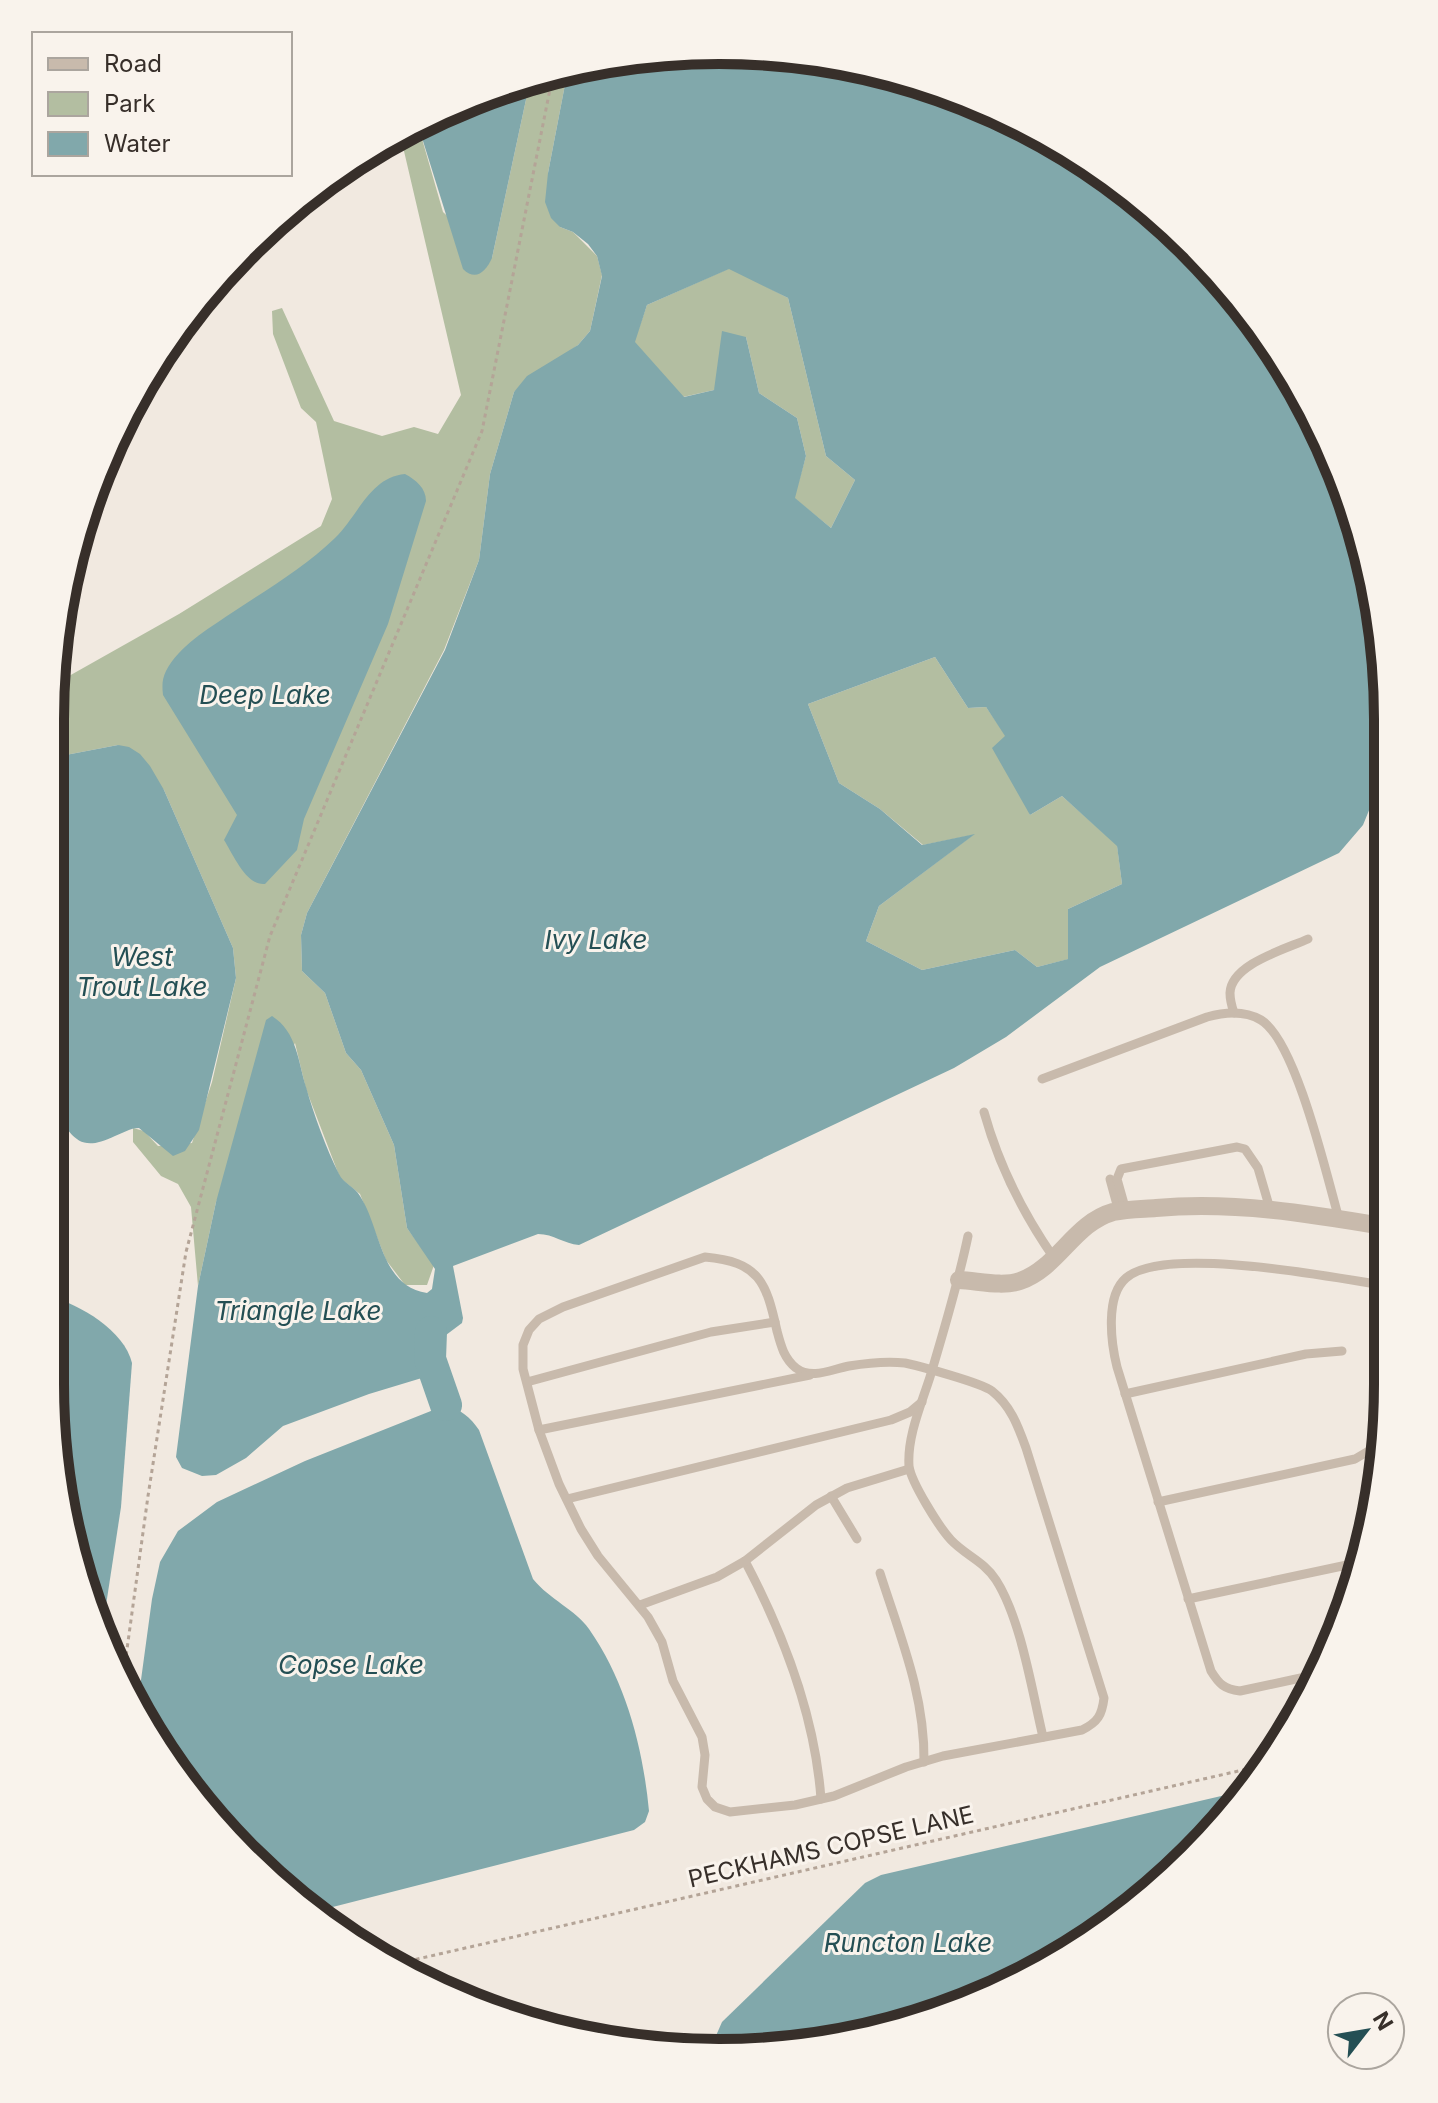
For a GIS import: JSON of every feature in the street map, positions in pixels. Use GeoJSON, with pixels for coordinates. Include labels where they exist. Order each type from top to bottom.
{"type":"FeatureCollection","features":[{"type":"Feature","properties":{"kind":"street"},"geometry":{"type":"LineString","coordinates":[[959,1280],[1020,1281],[1054,1258],[1081,1230],[1098,1219],[1123,1211],[1183,1206],[1270,1209],[1374,1225]]}},
{"type":"Feature","properties":{"kind":"lane"},"geometry":{"type":"LineString","coordinates":[[1234,1013],[1230,991],[1237,976],[1250,964],[1308,939]]}},
{"type":"Feature","properties":{"kind":"lane"},"geometry":{"type":"LineString","coordinates":[[1042,1079],[1207,1017],[1234,1013],[1262,1020],[1277,1037],[1293,1070],[1339,1219]]}},
{"type":"Feature","properties":{"kind":"lane"},"geometry":{"type":"LineString","coordinates":[[984,1112],[995,1151],[1013,1193],[1054,1258]]}},
{"type":"Feature","properties":{"kind":"lane"},"geometry":{"type":"LineString","coordinates":[[1123,1211],[1117,1179],[1121,1169],[1237,1147],[1245,1149],[1258,1168],[1270,1209]]}},
{"type":"Feature","properties":{"kind":"lane"},"geometry":{"type":"LineString","coordinates":[[1110,1179],[1123,1211]]}},
{"type":"Feature","properties":{"kind":"lane"},"geometry":{"type":"LineString","coordinates":[[968,1236],[959,1280],[910,1448],[909,1469],[950,1539],[982,1564],[996,1580],[1022,1646],[1043,1737]]}},
{"type":"Feature","properties":{"kind":"lane"},"geometry":{"type":"LineString","coordinates":[[539,1430],[885,1362],[906,1364],[989,1388],[1014,1417],[1104,1698],[1102,1714],[1095,1724],[1082,1730],[924,1762],[821,1799],[795,1805],[730,1812],[715,1807],[707,1799],[702,1787],[705,1755],[702,1737],[673,1681],[662,1642],[640,1605],[598,1556],[567,1499],[539,1430],[523,1369],[523,1345],[529,1330],[539,1319],[563,1307],[705,1257],[729,1259],[753,1272],[762,1282],[782,1351],[800,1371],[813,1374]]}},
{"type":"Feature","properties":{"kind":"lane"},"geometry":{"type":"LineString","coordinates":[[1304,1677],[1240,1691],[1228,1689],[1219,1683],[1211,1671],[1125,1394],[1111,1342],[1112,1312],[1124,1278],[1140,1270],[1183,1264],[1260,1266],[1374,1284]]}},
{"type":"Feature","properties":{"kind":"lane"},"geometry":{"type":"LineString","coordinates":[[527,1382],[711,1332],[775,1322]]}},
{"type":"Feature","properties":{"kind":"lane"},"geometry":{"type":"LineString","coordinates":[[1125,1394],[1306,1354],[1342,1351]]}},
{"type":"Feature","properties":{"kind":"lane"},"geometry":{"type":"LineString","coordinates":[[567,1499],[891,1420],[910,1412],[922,1402]]}},
{"type":"Feature","properties":{"kind":"lane"},"geometry":{"type":"LineString","coordinates":[[1158,1502],[1355,1459],[1370,1450]]}},
{"type":"Feature","properties":{"kind":"lane"},"geometry":{"type":"LineString","coordinates":[[640,1605],[717,1577],[745,1561],[831,1496],[909,1469]]}},
{"type":"Feature","properties":{"kind":"lane"},"geometry":{"type":"LineString","coordinates":[[831,1496],[857,1539]]}},
{"type":"Feature","properties":{"kind":"lane"},"geometry":{"type":"LineString","coordinates":[[745,1561],[766,1601],[807,1714],[818,1762],[821,1799]]}},
{"type":"Feature","properties":{"kind":"lane"},"geometry":{"type":"LineString","coordinates":[[1188,1599],[1349,1565]]}},
{"type":"Feature","properties":{"kind":"lane"},"geometry":{"type":"LineString","coordinates":[[880,1573],[916,1684],[924,1729],[924,1762]]}},
{"type":"Feature","properties":{"kind":"path"},"geometry":{"type":"LineString","coordinates":[[126,1660],[186,1252],[270,936],[482,431],[551,86]]}},
{"type":"Feature","properties":{"kind":"path","name":"PECKHAMS COPSE LANE"},"geometry":{"type":"LineString","coordinates":[[410,1961],[1249,1768]]}},
{"type":"Feature","properties":{"kind":"green space"},"geometry":{"type":"Polygon","coordinates":[[[565,82],[548,173],[560,227],[573,232],[597,256],[602,275],[590,331],[578,345],[514,392],[490,474],[479,560],[444,650],[307,913],[301,935],[302,971],[325,993],[346,1053],[361,1070],[394,1145],[407,1228],[434,1265],[427,1285],[405,1285],[386,1260],[360,1194],[340,1178],[306,1089],[295,1043],[216,1202],[198,1286],[191,1207],[178,1184],[161,1176],[133,1142],[133,1128],[144,1131],[158,1146],[192,1143],[212,1082],[236,978],[233,948],[164,790],[118,745],[64,755],[65,678],[179,614],[321,526],[332,499],[316,422],[301,408],[273,334],[272,311],[282,308],[334,421],[382,436],[414,427],[438,434],[461,395],[403,146],[421,136],[443,212],[492,258],[527,93],[565,82]]]}},
{"type":"Feature","properties":{"kind":"green space"},"geometry":{"type":"Polygon","coordinates":[[[730,268],[788,298],[826,456],[855,480],[831,528],[794,498],[806,456],[797,418],[759,393],[746,337],[714,390],[683,397],[634,342],[647,305],[730,268]]]}},
{"type":"Feature","properties":{"kind":"green space"},"geometry":{"type":"Polygon","coordinates":[[[935,657],[968,708],[986,707],[1006,736],[1030,815],[1062,796],[1117,845],[1122,884],[1068,909],[1069,959],[1037,967],[1015,950],[922,970],[866,941],[879,906],[973,835],[923,845],[880,809],[839,783],[808,704],[935,657]]]}},
{"type":"Feature","properties":{"kind":"water","name":"Ivy Lake"},"geometry":{"type":"Polygon","coordinates":[[[676,65],[762,65],[889,86],[970,114],[1046,152],[1118,199],[1182,256],[1239,320],[1286,392],[1324,468],[1352,549],[1368,634],[1373,676],[1374,798],[1363,825],[1339,853],[1100,967],[1006,1037],[954,1068],[579,1245],[538,1234],[453,1266],[463,1318],[462,1323],[438,1341],[440,1368],[435,1374],[369,1394],[283,1426],[246,1458],[216,1475],[202,1476],[182,1468],[176,1457],[198,1286],[216,1202],[266,1020],[272,1016],[292,1039],[329,1153],[341,1177],[360,1196],[391,1268],[411,1288],[427,1293],[432,1289],[435,1269],[407,1228],[394,1145],[361,1070],[346,1053],[325,993],[302,971],[301,935],[307,913],[445,650],[479,560],[490,474],[514,392],[527,376],[578,345],[590,331],[602,276],[597,256],[588,244],[551,218],[545,202],[565,82],[676,65]],[[729,269],[647,305],[635,342],[684,397],[714,390],[722,331],[746,337],[759,393],[797,418],[806,456],[795,498],[831,528],[855,480],[826,456],[788,298],[729,269]],[[935,657],[808,704],[839,783],[880,809],[922,845],[975,834],[879,906],[866,941],[922,970],[1015,950],[1037,967],[1068,959],[1068,909],[1122,884],[1117,846],[1062,796],[1030,815],[992,748],[1005,736],[986,707],[968,708],[935,657]]]}},
{"type":"Feature","properties":{"kind":"water"},"geometry":{"type":"Polygon","coordinates":[[[527,93],[492,258],[484,271],[476,275],[463,269],[421,136],[468,114],[527,93]]]}},
{"type":"Feature","properties":{"kind":"water","name":"Deep Lake"},"geometry":{"type":"Polygon","coordinates":[[[405,474],[420,485],[426,501],[388,624],[304,819],[297,850],[265,884],[258,883],[246,875],[224,840],[237,815],[163,695],[165,674],[178,654],[195,639],[323,549],[383,482],[405,474]]]}},
{"type":"Feature","properties":{"kind":"water","name":"West Trout Lake"},"geometry":{"type":"Polygon","coordinates":[[[118,745],[140,754],[164,790],[233,948],[236,978],[199,1130],[185,1151],[173,1156],[139,1128],[92,1143],[76,1139],[64,1125],[64,755],[118,745]]]}},
{"type":"Feature","properties":{"kind":"water"},"geometry":{"type":"Polygon","coordinates":[[[64,1302],[99,1320],[120,1340],[132,1363],[121,1507],[105,1611],[86,1554],[70,1469],[65,1427],[64,1302]]]}},
{"type":"Feature","properties":{"kind":"water","name":"Copse Lake"},"geometry":{"type":"Polygon","coordinates":[[[446,1405],[465,1414],[479,1430],[533,1579],[589,1629],[623,1693],[642,1763],[649,1811],[645,1822],[634,1830],[326,1909],[256,1847],[199,1783],[174,1748],[140,1689],[160,1562],[178,1531],[217,1502],[305,1461],[446,1405]]]}},
{"type":"Feature","properties":{"kind":"water","name":"Runcton Lake"},"geometry":{"type":"Polygon","coordinates":[[[1230,1794],[1182,1847],[1118,1904],[1083,1929],[1009,1971],[970,1989],[889,2017],[804,2033],[715,2039],[722,2022],[865,1883],[881,1875],[1230,1794]]]}},
{"type":"Feature","properties":{"kind":"waterway"},"geometry":{"type":"LineString","coordinates":[[431,1332],[430,1359],[446,1405]]}},
{"type":"Feature","properties":{"kind":"water label","name":"Triangle Lake"},"geometry":{"type":"Point","coordinates":[298,1311]}}]}
